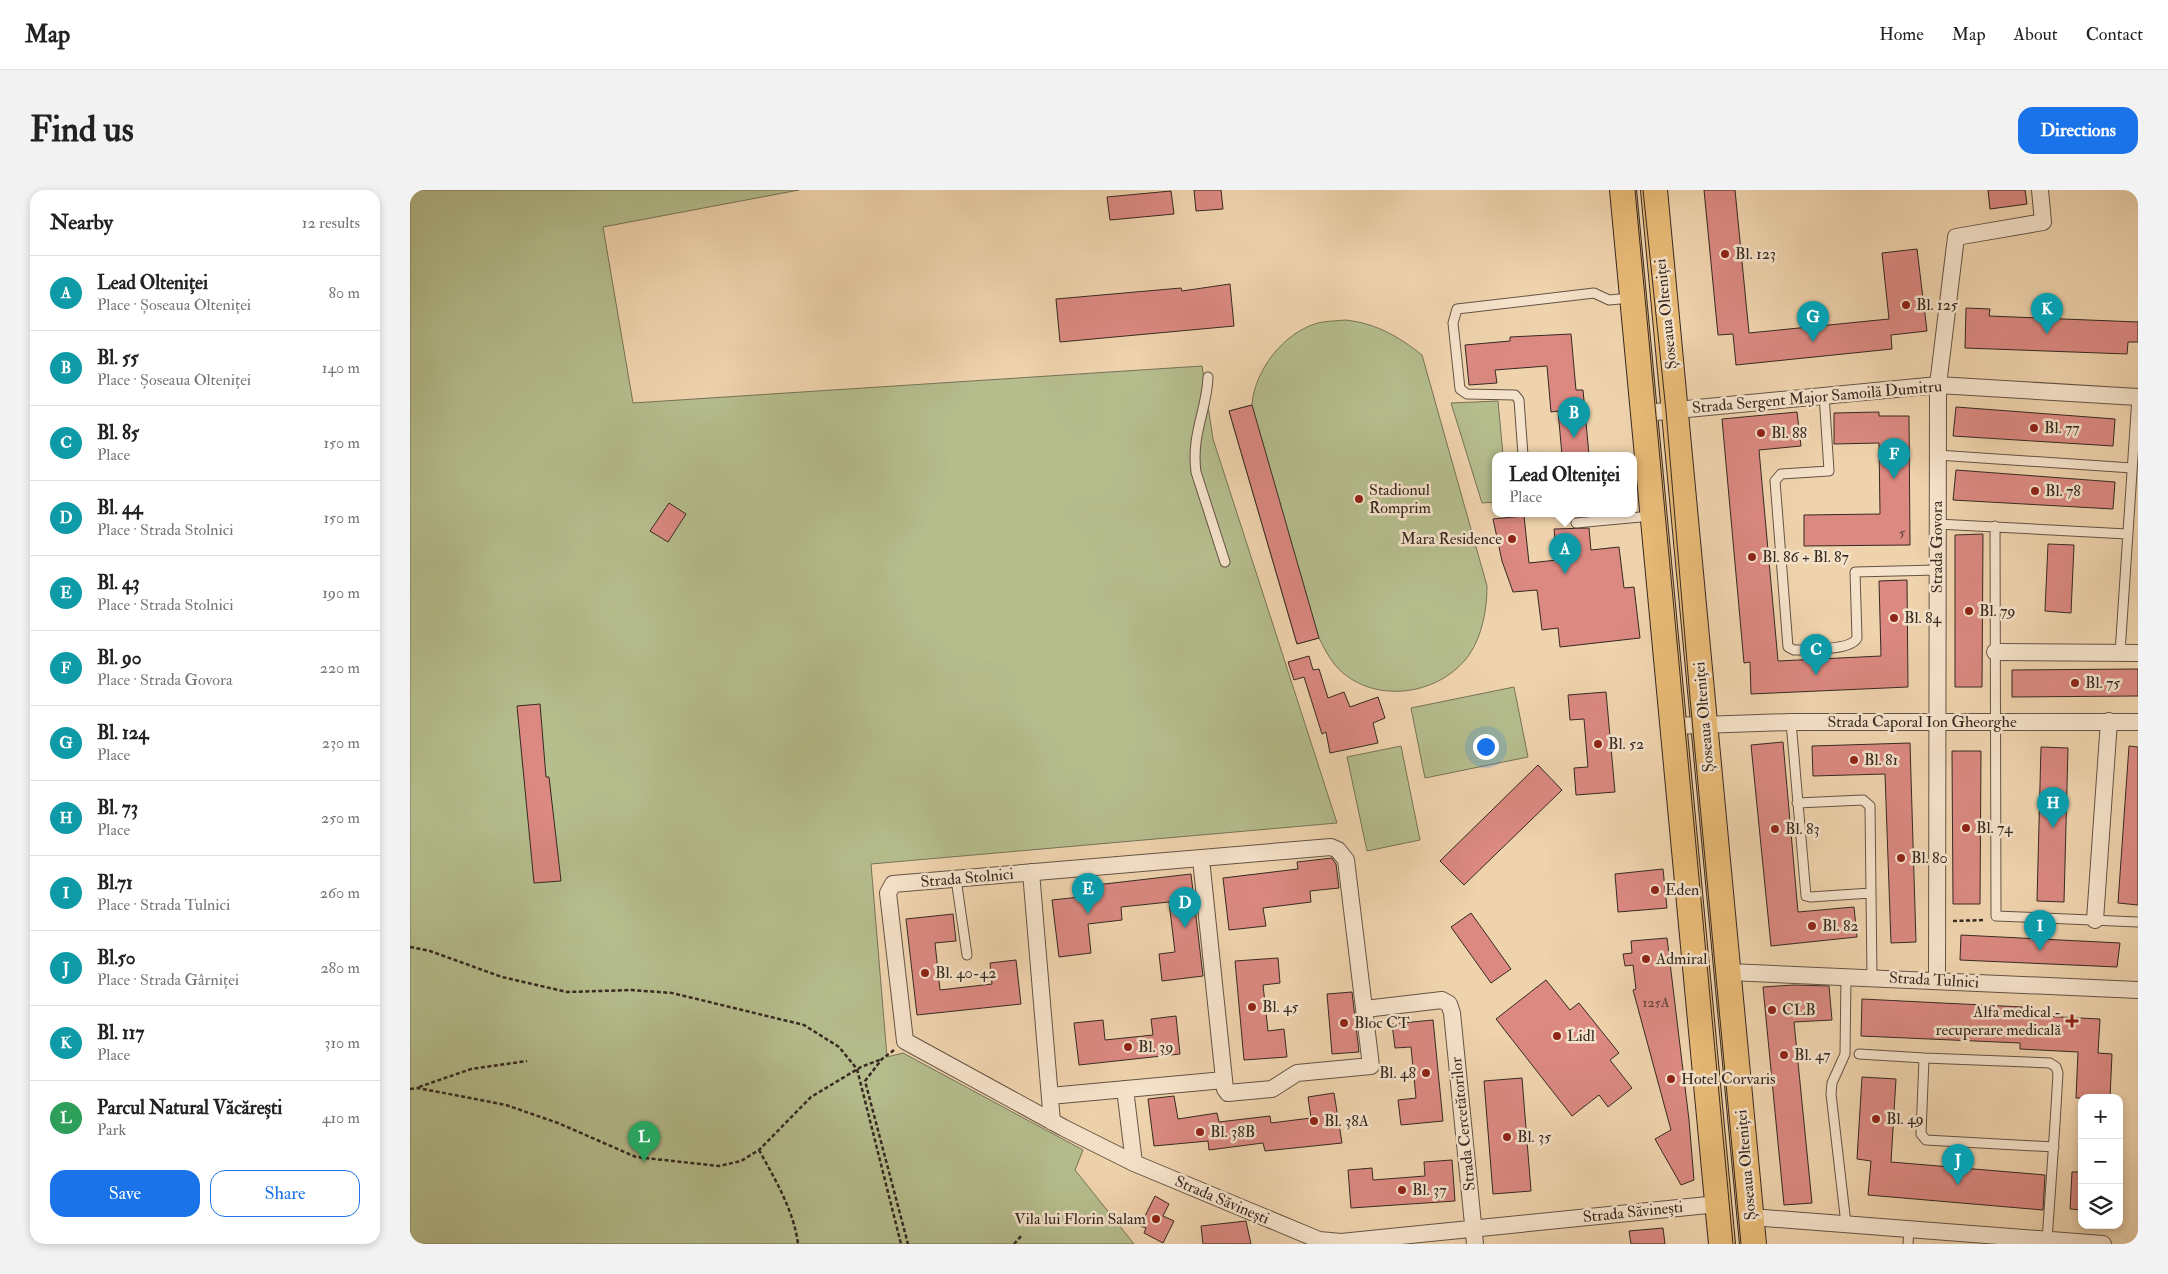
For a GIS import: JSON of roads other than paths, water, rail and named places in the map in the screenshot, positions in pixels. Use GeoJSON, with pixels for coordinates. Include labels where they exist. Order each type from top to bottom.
{"type":"FeatureCollection","features":[{"type":"Feature","properties":{"kind":"main road","name":"Șoseaua Olteniței"},"geometry":{"type":"LineString","coordinates":[[1623,190],[1722,1244]]}},
{"type":"Feature","properties":{"kind":"main road","name":"Șoseaua Olteniței"},"geometry":{"type":"LineString","coordinates":[[1654,190],[1729,972],[1753,1244]]}},
{"type":"Feature","properties":{"kind":"street","name":"Strada Govora"},"geometry":{"type":"LineString","coordinates":[[1937,980],[1938,385],[1956,237],[2043,222],[2040,190]]}},
{"type":"Feature","properties":{"kind":"street","name":"Strada Sergent Major Samoilă Dumitru"},"geometry":{"type":"LineString","coordinates":[[1645,413],[1824,394],[1938,385],[2137,397]]}},
{"type":"Feature","properties":{"kind":"street"},"geometry":{"type":"LineString","coordinates":[[1995,652],[2138,653]]}},
{"type":"Feature","properties":{"kind":"street"},"geometry":{"type":"LineString","coordinates":[[2095,920],[2110,721]]}},
{"type":"Feature","properties":{"kind":"street","name":"Strada Caporal Ion Gheorghe"},"geometry":{"type":"LineString","coordinates":[[1672,726],[1791,722],[2138,722]]}},
{"type":"Feature","properties":{"kind":"street","name":"Strada Stolnici"},"geometry":{"type":"LineString","coordinates":[[904,1041],[888,893],[889,887],[893,884],[1331,848],[1338,850],[1346,860],[1364,1009]]}},
{"type":"Feature","properties":{"kind":"street"},"geometry":{"type":"LineString","coordinates":[[1201,859],[1225,1089],[1231,1094],[1272,1089],[1297,1073],[1371,1066],[1364,1009]]}},
{"type":"Feature","properties":{"kind":"street"},"geometry":{"type":"LineString","coordinates":[[1032,872],[1052,1122]]}},
{"type":"Feature","properties":{"kind":"street","name":"Strada Tulnici"},"geometry":{"type":"LineString","coordinates":[[1729,972],[2138,990]]}},
{"type":"Feature","properties":{"kind":"street","name":"Strada Cercetătorilor"},"geometry":{"type":"LineString","coordinates":[[1364,1009],[1442,1000],[1449,1004],[1452,1014],[1474,1236]]}},
{"type":"Feature","properties":{"kind":"street","name":"Strada Săvinești"},"geometry":{"type":"LineString","coordinates":[[904,1041],[1052,1122],[1134,1163],[1319,1240],[1341,1242],[1474,1236],[1718,1204]]}},
{"type":"Feature","properties":{"kind":"street"},"geometry":{"type":"LineString","coordinates":[[1050,1096],[1224,1080]]}},
{"type":"Feature","properties":{"kind":"street"},"geometry":{"type":"LineString","coordinates":[[1125,1089],[1134,1163]]}},
{"type":"Feature","properties":{"kind":"street"},"geometry":{"type":"LineString","coordinates":[[1751,1216],[1846,1224],[1909,1236],[2047,1240],[2102,1244]]}},
{"type":"Feature","properties":{"kind":"lane"},"geometry":{"type":"LineString","coordinates":[[1523,452],[1519,400],[1515,395],[1467,394],[1460,389],[1453,324],[1457,310],[1592,294],[1609,300],[1633,298]]}},
{"type":"Feature","properties":{"kind":"lane"},"geometry":{"type":"LineString","coordinates":[[1208,376],[1208,387],[1194,446],[1196,472],[1225,562]]}},
{"type":"Feature","properties":{"kind":"lane"},"geometry":{"type":"LineString","coordinates":[[1824,394],[1828,471],[1781,474],[1775,481],[1788,646],[1794,650],[1847,646],[1855,642],[1857,638],[1855,572],[1937,570]]}},
{"type":"Feature","properties":{"kind":"lane"},"geometry":{"type":"LineString","coordinates":[[2120,653],[2137,397]]}},
{"type":"Feature","properties":{"kind":"lane"},"geometry":{"type":"LineString","coordinates":[[1938,455],[2132,468]]}},
{"type":"Feature","properties":{"kind":"lane"},"geometry":{"type":"LineString","coordinates":[[1576,523],[1654,516]]}},
{"type":"Feature","properties":{"kind":"lane"},"geometry":{"type":"LineString","coordinates":[[1937,524],[2127,534]]}},
{"type":"Feature","properties":{"kind":"lane"},"geometry":{"type":"LineString","coordinates":[[1995,526],[1996,916],[2138,922]]}},
{"type":"Feature","properties":{"kind":"lane"},"geometry":{"type":"LineString","coordinates":[[1791,722],[1806,896],[1871,892]]}},
{"type":"Feature","properties":{"kind":"lane"},"geometry":{"type":"LineString","coordinates":[[1797,803],[1863,800],[1868,802],[1870,806],[1872,977]]}},
{"type":"Feature","properties":{"kind":"lane"},"geometry":{"type":"LineString","coordinates":[[956,878],[967,955]]}},
{"type":"Feature","properties":{"kind":"lane"},"geometry":{"type":"LineString","coordinates":[[1846,976],[1846,1054],[1832,1083],[1831,1094],[1846,1224]]}},
{"type":"Feature","properties":{"kind":"lane"},"geometry":{"type":"LineString","coordinates":[[1859,1054],[2050,1063],[2056,1066],[2058,1073],[2057,1094],[2047,1240]]}},
{"type":"Feature","properties":{"kind":"lane"},"geometry":{"type":"LineString","coordinates":[[1924,1058],[1921,1134],[1926,1140],[2054,1146]]}},
{"type":"Feature","properties":{"kind":"tram line"},"geometry":{"type":"LineString","coordinates":[[1635,190],[1733,1244]]}},
{"type":"Feature","properties":{"kind":"tram line"},"geometry":{"type":"LineString","coordinates":[[1643,190],[1666,411],[1690,698],[1741,1244]]}},
{"type":"Feature","properties":{"kind":"place","name":"Bl. 123"},"geometry":{"type":"Point","coordinates":[1725,254]}},
{"type":"Feature","properties":{"kind":"place","name":"Bl. 125"},"geometry":{"type":"Point","coordinates":[1906,305]}},
{"type":"Feature","properties":{"kind":"place","name":"Bl. 117"},"geometry":{"type":"Point","coordinates":[2047,334]}},
{"type":"Feature","properties":{"kind":"place","name":"Bl. 124"},"geometry":{"type":"Point","coordinates":[1813,342]}},
{"type":"Feature","properties":{"kind":"place","name":"Bl. 77"},"geometry":{"type":"Point","coordinates":[2034,428]}},
{"type":"Feature","properties":{"kind":"place","name":"Bl. 88"},"geometry":{"type":"Point","coordinates":[1761,433]}},
{"type":"Feature","properties":{"kind":"place","name":"Bl. 55"},"geometry":{"type":"Point","coordinates":[1574,438]}},
{"type":"Feature","properties":{"kind":"place","name":"Bl. 90"},"geometry":{"type":"Point","coordinates":[1894,479]}},
{"type":"Feature","properties":{"kind":"place","name":"Bl. 78"},"geometry":{"type":"Point","coordinates":[2035,491]}},
{"type":"Feature","properties":{"kind":"place","name":"Stadionul Romprim"},"geometry":{"type":"Point","coordinates":[1359,499]}},
{"type":"Feature","properties":{"kind":"place","name":"Mara Residence"},"geometry":{"type":"Point","coordinates":[1512,539]}},
{"type":"Feature","properties":{"kind":"place","name":"Bl. 86 + Bl. 87"},"geometry":{"type":"Point","coordinates":[1752,557]}},
{"type":"Feature","properties":{"kind":"place","name":"Lead Olteniței"},"geometry":{"type":"Point","coordinates":[1565,574]}},
{"type":"Feature","properties":{"kind":"place","name":"Bl. 79"},"geometry":{"type":"Point","coordinates":[1969,611]}},
{"type":"Feature","properties":{"kind":"place","name":"Bl. 84"},"geometry":{"type":"Point","coordinates":[1894,618]}},
{"type":"Feature","properties":{"kind":"place","name":"Bl. 85"},"geometry":{"type":"Point","coordinates":[1816,675]}},
{"type":"Feature","properties":{"kind":"place","name":"Bl. 75"},"geometry":{"type":"Point","coordinates":[2075,683]}},
{"type":"Feature","properties":{"kind":"place","name":"Bl. 52"},"geometry":{"type":"Point","coordinates":[1598,744]}},
{"type":"Feature","properties":{"kind":"place","name":"Bl. 81"},"geometry":{"type":"Point","coordinates":[1854,760]}},
{"type":"Feature","properties":{"kind":"place","name":"Bl. 74"},"geometry":{"type":"Point","coordinates":[1966,828]}},
{"type":"Feature","properties":{"kind":"place","name":"Bl. 73"},"geometry":{"type":"Point","coordinates":[2053,828]}},
{"type":"Feature","properties":{"kind":"place","name":"Bl. 83"},"geometry":{"type":"Point","coordinates":[1775,829]}},
{"type":"Feature","properties":{"kind":"place","name":"Bl. 80"},"geometry":{"type":"Point","coordinates":[1901,858]}},
{"type":"Feature","properties":{"kind":"place","name":"Eden"},"geometry":{"type":"Point","coordinates":[1655,890]}},
{"type":"Feature","properties":{"kind":"place","name":"Bl. 43"},"geometry":{"type":"Point","coordinates":[1088,914]}},
{"type":"Feature","properties":{"kind":"place","name":"Bl. 82"},"geometry":{"type":"Point","coordinates":[1812,926]}},
{"type":"Feature","properties":{"kind":"place","name":"Bl. 44"},"geometry":{"type":"Point","coordinates":[1185,928]}},
{"type":"Feature","properties":{"kind":"place","name":"Bl.71"},"geometry":{"type":"Point","coordinates":[2040,951]}},
{"type":"Feature","properties":{"kind":"place","name":"Admiral"},"geometry":{"type":"Point","coordinates":[1646,959]}},
{"type":"Feature","properties":{"kind":"place","name":"Bl. 40-42"},"geometry":{"type":"Point","coordinates":[925,973]}},
{"type":"Feature","properties":{"kind":"place","name":"Bl. 45"},"geometry":{"type":"Point","coordinates":[1252,1007]}},
{"type":"Feature","properties":{"kind":"place","name":"CLB"},"geometry":{"type":"Point","coordinates":[1772,1010]}},
{"type":"Feature","properties":{"kind":"place","name":"Alfa medical - recuperare medicală"},"geometry":{"type":"Point","coordinates":[2072,1021]}},
{"type":"Feature","properties":{"kind":"place","name":"Bloc CT"},"geometry":{"type":"Point","coordinates":[1344,1023]}},
{"type":"Feature","properties":{"kind":"place","name":"Lidl"},"geometry":{"type":"Point","coordinates":[1557,1036]}},
{"type":"Feature","properties":{"kind":"place","name":"Bl. 39"},"geometry":{"type":"Point","coordinates":[1128,1047]}},
{"type":"Feature","properties":{"kind":"place","name":"Bl. 47"},"geometry":{"type":"Point","coordinates":[1784,1055]}},
{"type":"Feature","properties":{"kind":"place","name":"Bl. 48"},"geometry":{"type":"Point","coordinates":[1426,1073]}},
{"type":"Feature","properties":{"kind":"place","name":"Hotel Corvaris"},"geometry":{"type":"Point","coordinates":[1671,1079]}},
{"type":"Feature","properties":{"kind":"place","name":"Bl. 49"},"geometry":{"type":"Point","coordinates":[1876,1119]}},
{"type":"Feature","properties":{"kind":"place","name":"Bl. 38A"},"geometry":{"type":"Point","coordinates":[1314,1121]}},
{"type":"Feature","properties":{"kind":"place","name":"Bl. 38B"},"geometry":{"type":"Point","coordinates":[1200,1132]}},
{"type":"Feature","properties":{"kind":"place","name":"Bl. 35"},"geometry":{"type":"Point","coordinates":[1507,1137]}},
{"type":"Feature","properties":{"kind":"place","name":"Parcul Natural Văcărești"},"geometry":{"type":"Point","coordinates":[644,1162]}},
{"type":"Feature","properties":{"kind":"place","name":"Bl.50"},"geometry":{"type":"Point","coordinates":[1958,1185]}},
{"type":"Feature","properties":{"kind":"place","name":"Bl. 37"},"geometry":{"type":"Point","coordinates":[1402,1190]}},
{"type":"Feature","properties":{"kind":"place","name":"Vila lui Florin Salam"},"geometry":{"type":"Point","coordinates":[1156,1219]}}]}
